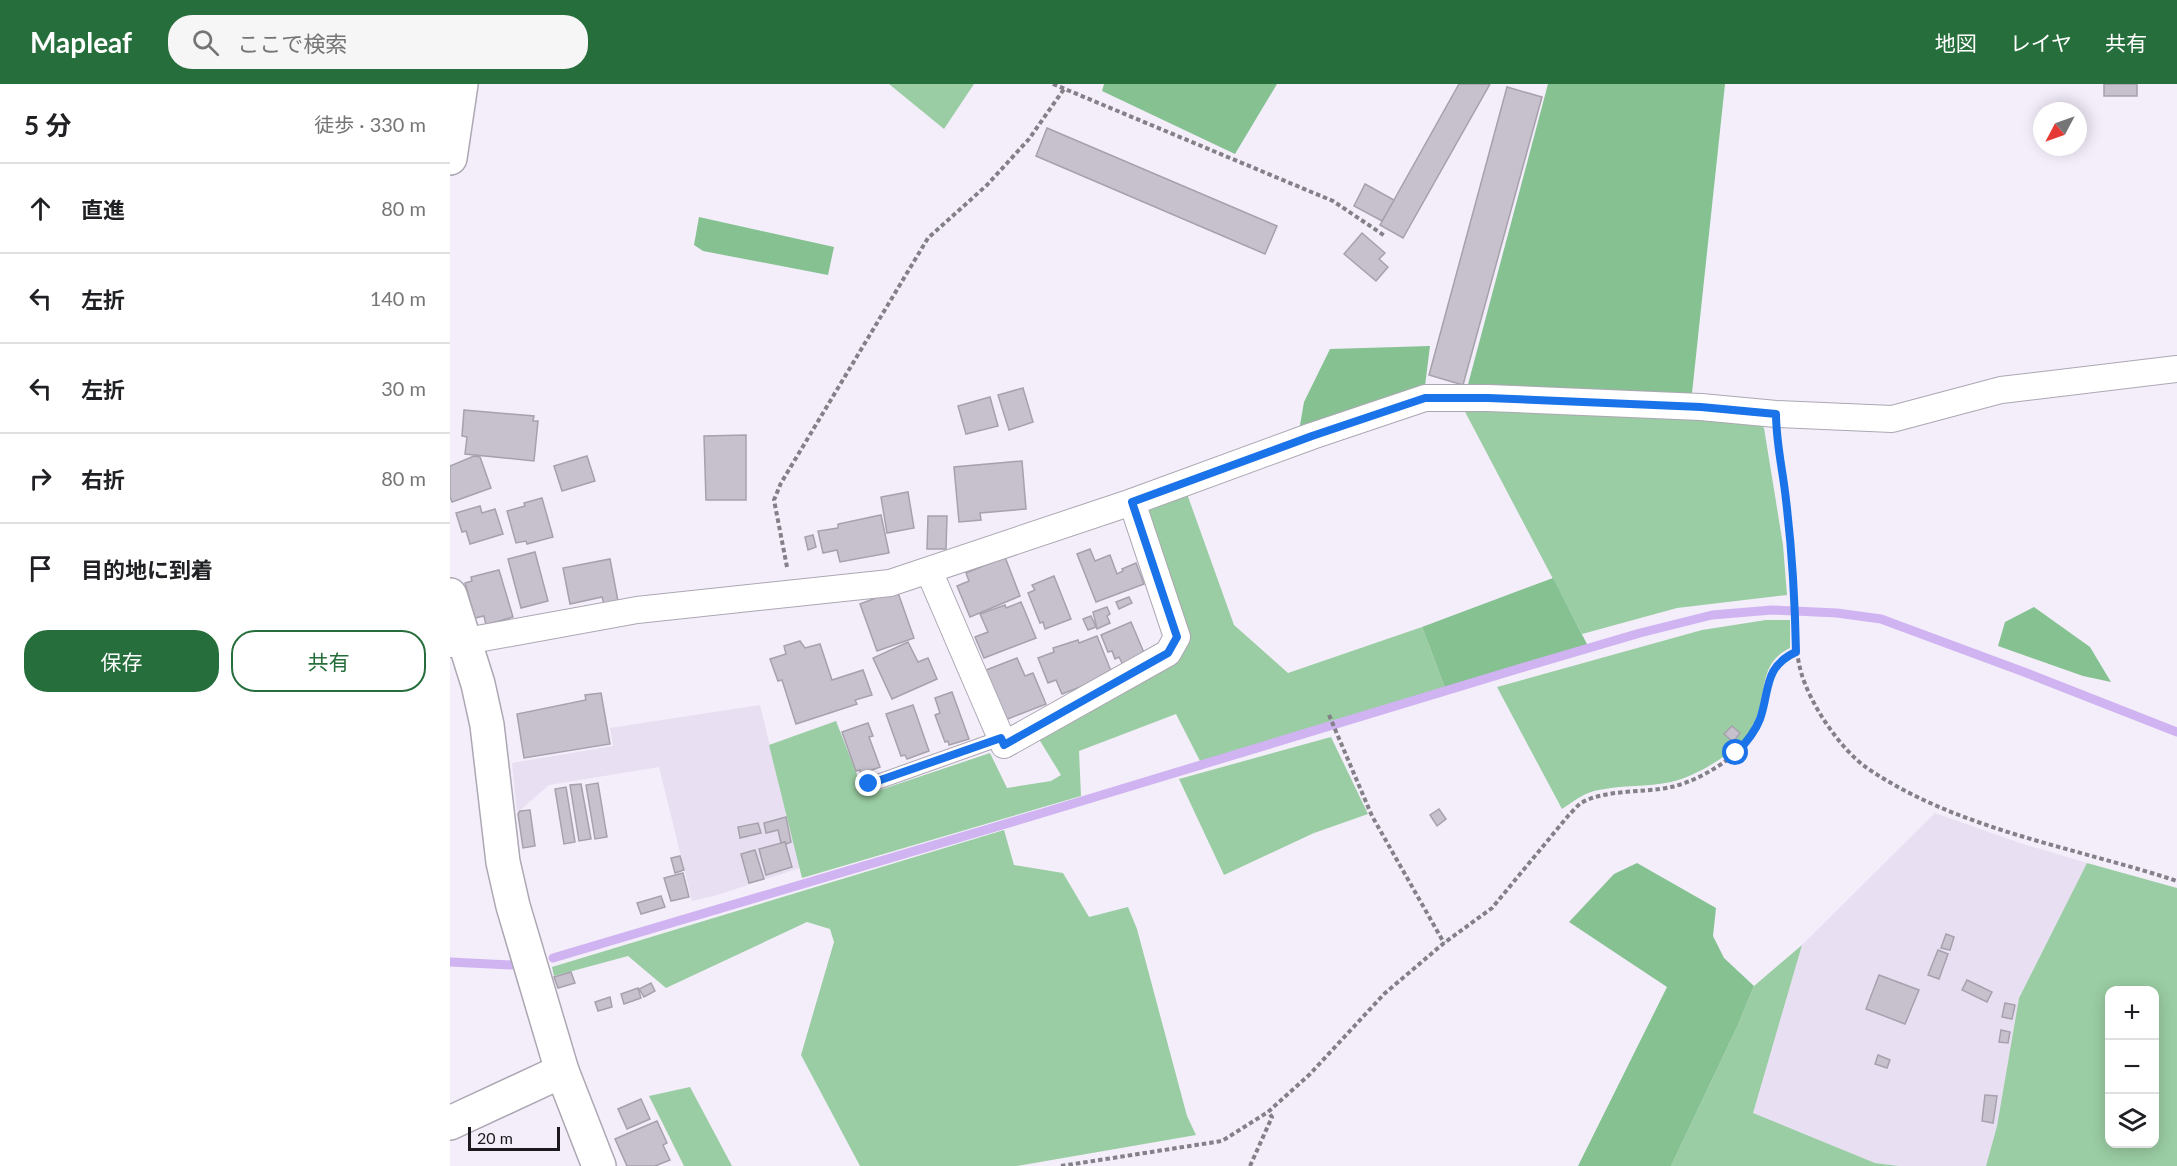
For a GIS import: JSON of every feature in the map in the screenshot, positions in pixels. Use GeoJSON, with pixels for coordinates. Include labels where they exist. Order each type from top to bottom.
{"type":"FeatureCollection","features":[{"type":"Feature","properties":{"kind":"street"},"geometry":{"type":"LineString","coordinates":[[450,158],[461,84]]}},
{"type":"Feature","properties":{"kind":"street"},"geometry":{"type":"LineString","coordinates":[[457,642],[636,610],[890,583],[1132,502],[1312,436],[1425,398],[1488,398],[1701,407],[1776,414],[1892,419],[2001,390],[2177,369]]}},
{"type":"Feature","properties":{"kind":"street"},"geometry":{"type":"LineString","coordinates":[[929,571],[1004,745],[1168,653],[1173,645],[1177,637],[1132,502]]}},
{"type":"Feature","properties":{"kind":"street"},"geometry":{"type":"LineString","coordinates":[[450,595],[457,642],[478,684],[487,725],[500,839],[510,895],[562,1071],[599,1166]]}},
{"type":"Feature","properties":{"kind":"street"},"geometry":{"type":"LineString","coordinates":[[450,1123],[562,1071]]}},
{"type":"Feature","properties":{"kind":"lane"},"geometry":{"type":"LineString","coordinates":[[869,784],[1001,738]]}},
{"type":"Feature","properties":{"kind":"path"},"geometry":{"type":"LineString","coordinates":[[1053,84],[1333,201],[1385,236]]}},
{"type":"Feature","properties":{"kind":"path"},"geometry":{"type":"LineString","coordinates":[[792,594],[774,500],[781,483],[928,238],[994,178],[1029,139],[1064,89]]}},
{"type":"Feature","properties":{"kind":"path"},"geometry":{"type":"LineString","coordinates":[[1776,414],[1776,436],[1786,499],[1795,605],[1796,652],[1810,694],[1836,736],[1866,766],[1906,790],[1957,813],[2048,845],[2177,881]]}},
{"type":"Feature","properties":{"kind":"path"},"geometry":{"type":"LineString","coordinates":[[1061,1166],[1222,1141],[1268,1112],[1310,1074],[1384,994],[1444,943],[1492,908],[1568,816],[1581,804],[1600,797],[1673,787],[1716,768],[1736,753],[1749,740],[1760,719],[1770,676],[1787,656],[1796,652]]}},
{"type":"Feature","properties":{"kind":"path"},"geometry":{"type":"LineString","coordinates":[[1329,715],[1372,816],[1444,943]]}},
{"type":"Feature","properties":{"kind":"path"},"geometry":{"type":"LineString","coordinates":[[1250,1166],[1272,1117],[1268,1112]]}},
{"type":"Feature","properties":{"kind":"path"},"geometry":{"type":"LineString","coordinates":[[1102,1160],[1106,1166]]}},
{"type":"Feature","properties":{"kind":"shaded area"},"geometry":{"type":"Polygon","coordinates":[[[760,705],[800,868],[692,901],[659,767],[549,785],[517,813],[512,763],[613,746],[610,728],[760,705]]]}},
{"type":"Feature","properties":{"kind":"shaded area"},"geometry":{"type":"Polygon","coordinates":[[[1935,813],[2020,843],[2087,863],[2019,998],[1997,1126],[1986,1166],[1899,1166],[1875,1163],[1752,1113],[1802,945],[1935,813]]]}},
{"type":"Feature","properties":{"kind":"green space"},"geometry":{"type":"Polygon","coordinates":[[[889,84],[974,84],[944,129],[889,84]]]}},
{"type":"Feature","properties":{"kind":"green space"},"geometry":{"type":"Polygon","coordinates":[[[1104,84],[1277,84],[1235,154],[1102,91],[1104,84]]]}},
{"type":"Feature","properties":{"kind":"green space"},"geometry":{"type":"Polygon","coordinates":[[[1548,84],[1725,84],[1692,393],[1466,392],[1548,84]]]}},
{"type":"Feature","properties":{"kind":"green space"},"geometry":{"type":"Polygon","coordinates":[[[699,217],[834,247],[828,275],[703,251],[694,245],[699,217]]]}},
{"type":"Feature","properties":{"kind":"green space"},"geometry":{"type":"Polygon","coordinates":[[[1430,346],[1424,394],[1299,431],[1304,402],[1330,349],[1430,346]]]}},
{"type":"Feature","properties":{"kind":"green space"},"geometry":{"type":"Polygon","coordinates":[[[1462,406],[1757,421],[1764,428],[1783,545],[1787,595],[1677,608],[1582,634],[1462,406]]]}},
{"type":"Feature","properties":{"kind":"green space"},"geometry":{"type":"Polygon","coordinates":[[[1186,491],[1234,625],[1288,673],[1422,627],[1445,688],[1200,761],[1176,714],[1079,751],[1081,796],[802,878],[769,745],[836,721],[865,795],[990,753],[1007,788],[1051,781],[1061,775],[1037,736],[1171,665],[1146,524],[1150,504],[1186,491]]]}},
{"type":"Feature","properties":{"kind":"green space"},"geometry":{"type":"Polygon","coordinates":[[[1553,578],[1588,646],[1445,688],[1422,627],[1553,578]]]}},
{"type":"Feature","properties":{"kind":"green space"},"geometry":{"type":"Polygon","coordinates":[[[2034,607],[2090,647],[2111,682],[2083,676],[1998,646],[2005,622],[2034,607]]]}},
{"type":"Feature","properties":{"kind":"green space"},"geometry":{"type":"Polygon","coordinates":[[[1766,620],[1790,620],[1790,648],[1773,661],[1766,678],[1756,718],[1740,743],[1711,765],[1687,777],[1662,784],[1594,791],[1562,809],[1497,687],[1702,630],[1766,620]]]}},
{"type":"Feature","properties":{"kind":"green space"},"geometry":{"type":"Polygon","coordinates":[[[1331,737],[1368,814],[1314,833],[1224,875],[1179,779],[1331,737]]]}},
{"type":"Feature","properties":{"kind":"green space"},"geometry":{"type":"Polygon","coordinates":[[[1004,830],[1014,865],[1063,873],[1089,917],[1128,907],[1137,929],[1187,1116],[1196,1135],[1017,1166],[860,1166],[801,1055],[834,942],[830,929],[807,922],[666,988],[628,956],[554,976],[552,967],[1004,830]]]}},
{"type":"Feature","properties":{"kind":"green space"},"geometry":{"type":"Polygon","coordinates":[[[1637,863],[1716,908],[1713,936],[1724,958],[1754,986],[1738,1025],[1671,1166],[1578,1166],[1667,987],[1569,922],[1614,874],[1637,863]]]}},
{"type":"Feature","properties":{"kind":"green space"},"geometry":{"type":"Polygon","coordinates":[[[2087,863],[2177,888],[2177,1166],[1986,1166],[1997,1126],[2019,998],[2087,863]]]}},
{"type":"Feature","properties":{"kind":"green space"},"geometry":{"type":"Polygon","coordinates":[[[1802,945],[1753,1113],[1875,1163],[1899,1166],[1671,1166],[1738,1025],[1754,986],[1802,945]]]}},
{"type":"Feature","properties":{"kind":"green space"},"geometry":{"type":"Polygon","coordinates":[[[690,1087],[732,1166],[684,1166],[649,1096],[690,1087]]]}},
{"type":"Feature","properties":{"kind":"building"},"geometry":{"type":"Polygon","coordinates":[[[1459,84],[1490,84],[1403,238],[1380,225],[1459,84]]]}},
{"type":"Feature","properties":{"kind":"building"},"geometry":{"type":"Polygon","coordinates":[[[2104,84],[2137,84],[2137,96],[2104,96],[2104,84]]]}},
{"type":"Feature","properties":{"kind":"building"},"geometry":{"type":"Polygon","coordinates":[[[1507,87],[1542,97],[1463,385],[1429,375],[1507,87]]]}},
{"type":"Feature","properties":{"kind":"building"},"geometry":{"type":"Polygon","coordinates":[[[1047,128],[1277,226],[1265,254],[1036,156],[1047,128]]]}},
{"type":"Feature","properties":{"kind":"building"},"geometry":{"type":"Polygon","coordinates":[[[1365,184],[1394,200],[1382,221],[1354,206],[1365,184]]]}},
{"type":"Feature","properties":{"kind":"building"},"geometry":{"type":"Polygon","coordinates":[[[1362,233],[1385,253],[1379,259],[1388,267],[1376,281],[1344,254],[1362,233]]]}},
{"type":"Feature","properties":{"kind":"building"},"geometry":{"type":"Polygon","coordinates":[[[1023,388],[1033,422],[1009,430],[998,395],[1023,388]]]}},
{"type":"Feature","properties":{"kind":"building"},"geometry":{"type":"Polygon","coordinates":[[[990,397],[998,426],[966,434],[958,406],[990,397]]]}},
{"type":"Feature","properties":{"kind":"building"},"geometry":{"type":"Polygon","coordinates":[[[464,410],[534,416],[533,421],[538,421],[534,461],[465,454],[467,437],[462,436],[464,410]]]}},
{"type":"Feature","properties":{"kind":"building"},"geometry":{"type":"Polygon","coordinates":[[[746,435],[746,500],[706,500],[704,436],[746,435]]]}},
{"type":"Feature","properties":{"kind":"building"},"geometry":{"type":"Polygon","coordinates":[[[474,456],[480,457],[491,488],[452,502],[450,466],[474,456]]]}},
{"type":"Feature","properties":{"kind":"building"},"geometry":{"type":"Polygon","coordinates":[[[587,456],[595,481],[562,491],[554,466],[587,456]]]}},
{"type":"Feature","properties":{"kind":"building"},"geometry":{"type":"Polygon","coordinates":[[[1022,461],[1026,509],[980,513],[981,520],[959,522],[954,467],[1022,461]]]}},
{"type":"Feature","properties":{"kind":"building"},"geometry":{"type":"Polygon","coordinates":[[[908,492],[914,528],[887,533],[881,497],[908,492]]]}},
{"type":"Feature","properties":{"kind":"building"},"geometry":{"type":"Polygon","coordinates":[[[542,498],[553,537],[527,544],[526,541],[516,543],[507,511],[542,498]]]}},
{"type":"Feature","properties":{"kind":"building"},"geometry":{"type":"Polygon","coordinates":[[[480,506],[482,513],[495,509],[503,534],[470,544],[466,531],[462,532],[456,513],[480,506]]]}},
{"type":"Feature","properties":{"kind":"building"},"geometry":{"type":"Polygon","coordinates":[[[881,515],[889,553],[840,562],[837,550],[823,553],[818,531],[838,528],[838,524],[881,515]]]}},
{"type":"Feature","properties":{"kind":"building"},"geometry":{"type":"Polygon","coordinates":[[[928,516],[947,516],[946,549],[927,549],[928,516]]]}},
{"type":"Feature","properties":{"kind":"building"},"geometry":{"type":"Polygon","coordinates":[[[813,535],[816,547],[808,550],[805,537],[813,535]]]}},
{"type":"Feature","properties":{"kind":"building"},"geometry":{"type":"Polygon","coordinates":[[[1090,549],[1095,561],[1110,555],[1117,574],[1123,571],[1122,569],[1136,563],[1144,584],[1096,602],[1077,554],[1090,549]]]}},
{"type":"Feature","properties":{"kind":"building"},"geometry":{"type":"Polygon","coordinates":[[[535,552],[548,601],[521,608],[508,559],[535,552]]]}},
{"type":"Feature","properties":{"kind":"building"},"geometry":{"type":"Polygon","coordinates":[[[1005,557],[1020,596],[970,617],[957,586],[969,581],[966,573],[1005,557]]]}},
{"type":"Feature","properties":{"kind":"building"},"geometry":{"type":"Polygon","coordinates":[[[610,559],[618,601],[604,604],[602,597],[570,604],[563,568],[610,559]]]}},
{"type":"Feature","properties":{"kind":"building"},"geometry":{"type":"Polygon","coordinates":[[[499,570],[513,617],[486,625],[484,616],[475,618],[465,583],[472,581],[471,577],[499,570]]]}},
{"type":"Feature","properties":{"kind":"building"},"geometry":{"type":"Polygon","coordinates":[[[1054,576],[1071,619],[1045,629],[1043,622],[1040,623],[1028,593],[1035,590],[1032,585],[1054,576]]]}},
{"type":"Feature","properties":{"kind":"building"},"geometry":{"type":"Polygon","coordinates":[[[897,590],[914,638],[877,651],[860,604],[897,590]]]}},
{"type":"Feature","properties":{"kind":"building"},"geometry":{"type":"Polygon","coordinates":[[[1129,597],[1132,603],[1119,609],[1116,602],[1129,597]]]}},
{"type":"Feature","properties":{"kind":"building"},"geometry":{"type":"Polygon","coordinates":[[[1021,602],[1036,638],[984,658],[975,637],[988,632],[980,614],[1021,602]]]}},
{"type":"Feature","properties":{"kind":"building"},"geometry":{"type":"Polygon","coordinates":[[[1107,607],[1110,623],[1097,629],[1093,612],[1107,607]]]}},
{"type":"Feature","properties":{"kind":"building"},"geometry":{"type":"Polygon","coordinates":[[[1091,616],[1096,627],[1088,630],[1083,619],[1091,616]]]}},
{"type":"Feature","properties":{"kind":"building"},"geometry":{"type":"Polygon","coordinates":[[[1131,622],[1145,655],[1123,665],[1119,657],[1115,659],[1112,651],[1108,652],[1101,635],[1131,622]]]}},
{"type":"Feature","properties":{"kind":"building"},"geometry":{"type":"Polygon","coordinates":[[[1097,636],[1111,671],[1104,674],[1106,677],[1062,694],[1056,680],[1048,683],[1038,658],[1054,652],[1053,648],[1078,640],[1079,643],[1097,636]]]}},
{"type":"Feature","properties":{"kind":"building"},"geometry":{"type":"Polygon","coordinates":[[[800,641],[805,648],[820,644],[832,680],[863,670],[872,695],[855,700],[857,704],[796,724],[782,680],[778,681],[770,659],[786,654],[784,646],[800,641]]]}},
{"type":"Feature","properties":{"kind":"building"},"geometry":{"type":"Polygon","coordinates":[[[908,642],[918,662],[928,658],[937,679],[892,699],[873,658],[908,642]]]}},
{"type":"Feature","properties":{"kind":"building"},"geometry":{"type":"Polygon","coordinates":[[[1017,658],[1025,676],[1033,673],[1046,704],[1000,722],[981,672],[1017,658]]]}},
{"type":"Feature","properties":{"kind":"building"},"geometry":{"type":"Polygon","coordinates":[[[952,692],[969,739],[949,745],[948,741],[945,742],[935,715],[940,713],[935,698],[952,692]]]}},
{"type":"Feature","properties":{"kind":"building"},"geometry":{"type":"Polygon","coordinates":[[[601,693],[610,744],[524,758],[517,714],[586,700],[585,695],[601,693]]]}},
{"type":"Feature","properties":{"kind":"building"},"geometry":{"type":"Polygon","coordinates":[[[913,705],[929,751],[907,759],[905,755],[901,756],[886,714],[913,705]]]}},
{"type":"Feature","properties":{"kind":"building"},"geometry":{"type":"Polygon","coordinates":[[[868,723],[873,736],[869,737],[880,767],[861,774],[860,770],[856,771],[842,732],[868,723]]]}},
{"type":"Feature","properties":{"kind":"building"},"geometry":{"type":"Polygon","coordinates":[[[1732,726],[1740,733],[1733,742],[1724,734],[1732,726]]]}},
{"type":"Feature","properties":{"kind":"building"},"geometry":{"type":"Polygon","coordinates":[[[598,783],[607,837],[595,839],[586,785],[598,783]]]}},
{"type":"Feature","properties":{"kind":"building"},"geometry":{"type":"Polygon","coordinates":[[[581,784],[591,839],[579,841],[570,785],[581,784]]]}},
{"type":"Feature","properties":{"kind":"building"},"geometry":{"type":"Polygon","coordinates":[[[566,787],[575,842],[564,844],[555,789],[566,787]]]}},
{"type":"Feature","properties":{"kind":"building"},"geometry":{"type":"Polygon","coordinates":[[[1439,809],[1446,819],[1437,826],[1430,815],[1439,809]]]}},
{"type":"Feature","properties":{"kind":"building"},"geometry":{"type":"Polygon","coordinates":[[[530,810],[535,846],[523,848],[518,814],[520,811],[530,810]]]}},
{"type":"Feature","properties":{"kind":"building"},"geometry":{"type":"Polygon","coordinates":[[[786,817],[791,842],[786,844],[781,843],[778,830],[766,833],[764,823],[786,817]]]}},
{"type":"Feature","properties":{"kind":"building"},"geometry":{"type":"Polygon","coordinates":[[[758,823],[761,833],[740,838],[738,827],[758,823]]]}},
{"type":"Feature","properties":{"kind":"building"},"geometry":{"type":"Polygon","coordinates":[[[785,842],[792,867],[766,875],[759,849],[785,842]]]}},
{"type":"Feature","properties":{"kind":"building"},"geometry":{"type":"Polygon","coordinates":[[[755,850],[764,879],[749,883],[741,854],[755,850]]]}},
{"type":"Feature","properties":{"kind":"building"},"geometry":{"type":"Polygon","coordinates":[[[680,856],[684,870],[675,873],[671,858],[680,856]]]}},
{"type":"Feature","properties":{"kind":"building"},"geometry":{"type":"Polygon","coordinates":[[[683,873],[689,897],[671,901],[664,878],[683,873]]]}},
{"type":"Feature","properties":{"kind":"building"},"geometry":{"type":"Polygon","coordinates":[[[661,896],[665,907],[641,914],[637,903],[661,896]]]}},
{"type":"Feature","properties":{"kind":"building"},"geometry":{"type":"Polygon","coordinates":[[[1946,934],[1954,937],[1950,950],[1941,948],[1946,934]]]}},
{"type":"Feature","properties":{"kind":"building"},"geometry":{"type":"Polygon","coordinates":[[[1938,950],[1948,954],[1939,979],[1928,975],[1938,950]]]}},
{"type":"Feature","properties":{"kind":"building"},"geometry":{"type":"Polygon","coordinates":[[[571,972],[575,983],[558,988],[554,977],[571,972]]]}},
{"type":"Feature","properties":{"kind":"building"},"geometry":{"type":"Polygon","coordinates":[[[1879,975],[1919,990],[1905,1024],[1866,1009],[1879,975]]]}},
{"type":"Feature","properties":{"kind":"building"},"geometry":{"type":"Polygon","coordinates":[[[1967,980],[1992,992],[1987,1002],[1962,990],[1967,980]]]}},
{"type":"Feature","properties":{"kind":"building"},"geometry":{"type":"Polygon","coordinates":[[[651,983],[655,991],[644,997],[639,989],[651,983]]]}},
{"type":"Feature","properties":{"kind":"building"},"geometry":{"type":"Polygon","coordinates":[[[638,988],[641,998],[624,1004],[621,994],[638,988]]]}},
{"type":"Feature","properties":{"kind":"building"},"geometry":{"type":"Polygon","coordinates":[[[610,997],[612,1007],[598,1011],[595,1002],[610,997]]]}},
{"type":"Feature","properties":{"kind":"building"},"geometry":{"type":"Polygon","coordinates":[[[2005,1003],[2015,1005],[2012,1019],[2002,1017],[2005,1003]]]}},
{"type":"Feature","properties":{"kind":"building"},"geometry":{"type":"Polygon","coordinates":[[[2001,1030],[2010,1032],[2008,1043],[1999,1042],[2001,1030]]]}},
{"type":"Feature","properties":{"kind":"building"},"geometry":{"type":"Polygon","coordinates":[[[1878,1055],[1890,1060],[1887,1068],[1875,1064],[1878,1055]]]}},
{"type":"Feature","properties":{"kind":"building"},"geometry":{"type":"Polygon","coordinates":[[[1985,1095],[1997,1096],[1993,1123],[1982,1121],[1985,1095]]]}},
{"type":"Feature","properties":{"kind":"building"},"geometry":{"type":"Polygon","coordinates":[[[641,1099],[650,1119],[627,1129],[618,1109],[641,1099]]]}},
{"type":"Feature","properties":{"kind":"building"},"geometry":{"type":"Polygon","coordinates":[[[657,1121],[667,1143],[663,1145],[670,1160],[655,1166],[627,1166],[615,1139],[657,1121]]]}},
{"type":"Feature","properties":{"kind":"waterway"},"geometry":{"type":"LineString","coordinates":[[553,958],[1521,668],[1640,633],[1712,615],[1772,610],[1837,613],[1881,619],[2177,732]]}},
{"type":"Feature","properties":{"kind":"waterway"},"geometry":{"type":"LineString","coordinates":[[450,962],[511,965]]}},
{"type":"Feature","properties":{"kind":"route"},"geometry":{"type":"LineString","coordinates":[[869,784],[1001,738],[1004,745],[1168,653],[1177,637],[1132,502],[1312,436],[1425,398],[1488,398],[1701,407],[1776,414],[1776,436],[1786,499],[1795,605],[1796,652],[1787,656],[1770,676],[1760,719],[1749,740],[1736,753]]}}]}
